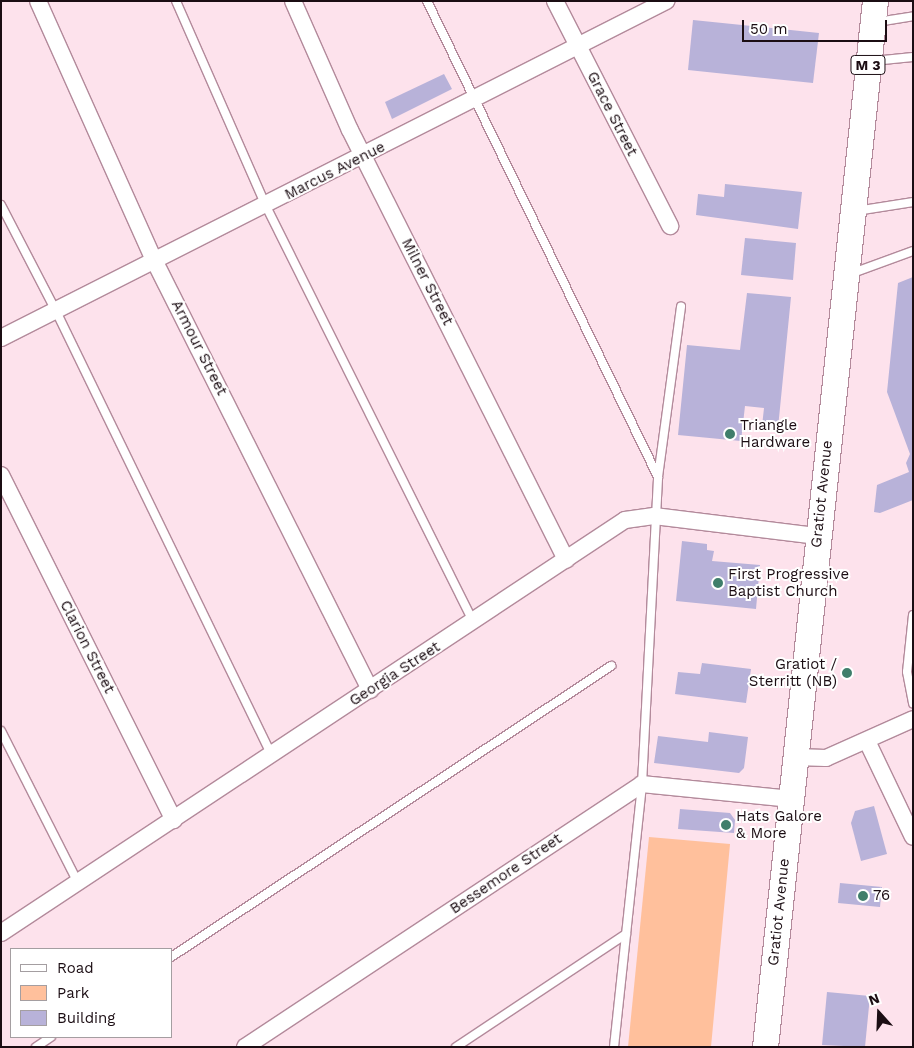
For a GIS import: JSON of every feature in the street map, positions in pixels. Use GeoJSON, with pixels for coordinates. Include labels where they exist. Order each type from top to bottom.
{"type":"FeatureCollection","features":[{"type":"Feature","properties":{"kind":"main road","name":"Gratiot Avenue"},"geometry":{"type":"LineString","coordinates":[[765,1047],[874,12]]}},
{"type":"Feature","properties":{"kind":"street","name":"Armour Street"},"geometry":{"type":"LineString","coordinates":[[38,1],[155,262],[370,690]]}},
{"type":"Feature","properties":{"kind":"street","name":"Milner Street"},"geometry":{"type":"LineString","coordinates":[[293,1],[364,157],[566,560]]}},
{"type":"Feature","properties":{"kind":"street","name":"Grace Street"},"geometry":{"type":"LineString","coordinates":[[555,1],[577,48],[670,226]]}},
{"type":"Feature","properties":{"kind":"street","name":"Marcus Avenue"},"geometry":{"type":"LineString","coordinates":[[1,338],[474,102],[666,1]]}},
{"type":"Feature","properties":{"kind":"street","name":"Clarion Street"},"geometry":{"type":"LineString","coordinates":[[1,475],[174,820]]}},
{"type":"Feature","properties":{"kind":"street","name":"Georgia Street"},"geometry":{"type":"LineString","coordinates":[[1,933],[625,520],[654,516],[818,536]]}},
{"type":"Feature","properties":{"kind":"street"},"geometry":{"type":"LineString","coordinates":[[795,757],[826,758],[913,719]]}},
{"type":"Feature","properties":{"kind":"street"},"geometry":{"type":"LineString","coordinates":[[867,741],[913,836]]}},
{"type":"Feature","properties":{"kind":"street"},"geometry":{"type":"LineString","coordinates":[[642,784],[791,799]]}},
{"type":"Feature","properties":{"kind":"street","name":"Bessemore Street"},"geometry":{"type":"LineString","coordinates":[[245,1047],[642,784]]}},
{"type":"Feature","properties":{"kind":"lane"},"geometry":{"type":"LineString","coordinates":[[176,1],[266,206],[473,622]]}},
{"type":"Feature","properties":{"kind":"lane"},"geometry":{"type":"LineString","coordinates":[[427,1],[474,102],[658,477]]}},
{"type":"Feature","properties":{"kind":"lane"},"geometry":{"type":"LineString","coordinates":[[874,12],[913,16]]}},
{"type":"Feature","properties":{"kind":"lane"},"geometry":{"type":"LineString","coordinates":[[868,61],[913,57]]}},
{"type":"Feature","properties":{"kind":"lane"},"geometry":{"type":"LineString","coordinates":[[852,212],[913,202]]}},
{"type":"Feature","properties":{"kind":"lane"},"geometry":{"type":"LineString","coordinates":[[1,205],[56,311],[272,755]]}},
{"type":"Feature","properties":{"kind":"lane"},"geometry":{"type":"LineString","coordinates":[[845,276],[913,252]]}},
{"type":"Feature","properties":{"kind":"lane"},"geometry":{"type":"LineString","coordinates":[[614,1047],[642,784],[654,516],[681,307]]}},
{"type":"Feature","properties":{"kind":"lane"},"geometry":{"type":"LineString","coordinates":[[913,615],[906,672],[913,703]]}},
{"type":"Feature","properties":{"kind":"lane"},"geometry":{"type":"LineString","coordinates":[[172,956],[611,666]]}},
{"type":"Feature","properties":{"kind":"lane"},"geometry":{"type":"LineString","coordinates":[[1,731],[78,883]]}},
{"type":"Feature","properties":{"kind":"lane"},"geometry":{"type":"LineString","coordinates":[[456,1047],[626,934]]}},
{"type":"Feature","properties":{"kind":"lane"},"geometry":{"type":"LineString","coordinates":[[36,1047],[50,1038]]}},
{"type":"Feature","properties":{"kind":"green space"},"geometry":{"type":"Polygon","coordinates":[[[649,837],[730,844],[711,1047],[628,1047],[649,837]]]}},
{"type":"Feature","properties":{"kind":"building"},"geometry":{"type":"Polygon","coordinates":[[[693,20],[819,33],[813,83],[688,70],[693,20]]]}},
{"type":"Feature","properties":{"kind":"building"},"geometry":{"type":"Polygon","coordinates":[[[444,74],[452,89],[392,119],[385,102],[444,74]]]}},
{"type":"Feature","properties":{"kind":"building"},"geometry":{"type":"Polygon","coordinates":[[[725,184],[802,192],[798,229],[696,215],[698,194],[724,197],[725,184]]]}},
{"type":"Feature","properties":{"kind":"building"},"geometry":{"type":"Polygon","coordinates":[[[745,238],[796,243],[793,280],[741,275],[745,238]]]}},
{"type":"Feature","properties":{"kind":"building"},"geometry":{"type":"Polygon","coordinates":[[[913,277],[913,500],[880,513],[874,512],[877,485],[909,472],[906,463],[910,454],[887,392],[898,283],[913,277]]]}},
{"type":"Feature","properties":{"kind":"building"},"geometry":{"type":"Polygon","coordinates":[[[747,293],[791,297],[778,428],[762,426],[764,408],[745,406],[741,441],[678,435],[687,345],[740,350],[747,293]]]}},
{"type":"Feature","properties":{"kind":"building","name":"First Progressive Baptist Church"},"geometry":{"type":"Polygon","coordinates":[[[682,541],[707,544],[707,550],[714,551],[712,561],[760,565],[756,609],[676,601],[682,541]]]}},
{"type":"Feature","properties":{"kind":"building"},"geometry":{"type":"Polygon","coordinates":[[[702,663],[751,669],[746,703],[675,694],[678,672],[700,674],[702,663]]]}},
{"type":"Feature","properties":{"kind":"building"},"geometry":{"type":"Polygon","coordinates":[[[709,732],[748,737],[744,768],[739,773],[654,763],[658,736],[708,742],[709,732]]]}},
{"type":"Feature","properties":{"kind":"building"},"geometry":{"type":"Polygon","coordinates":[[[874,806],[887,854],[861,861],[851,823],[855,811],[874,806]]]}},
{"type":"Feature","properties":{"kind":"building"},"geometry":{"type":"Polygon","coordinates":[[[680,809],[730,813],[735,820],[734,833],[678,829],[680,809]]]}},
{"type":"Feature","properties":{"kind":"building"},"geometry":{"type":"Polygon","coordinates":[[[840,883],[882,887],[880,907],[838,903],[840,883]]]}},
{"type":"Feature","properties":{"kind":"building"},"geometry":{"type":"Polygon","coordinates":[[[827,992],[870,996],[865,1047],[822,1045],[827,992]]]}},
{"type":"Feature","properties":{"kind":"place","name":"Triangle Hardware"},"geometry":{"type":"Point","coordinates":[730,434]}},
{"type":"Feature","properties":{"kind":"place","name":"First Progressive Baptist Church"},"geometry":{"type":"Point","coordinates":[718,583]}},
{"type":"Feature","properties":{"kind":"place","name":"Gratiot / Sterritt (NB)"},"geometry":{"type":"Point","coordinates":[847,673]}},
{"type":"Feature","properties":{"kind":"place","name":"Hats Galore & More"},"geometry":{"type":"Point","coordinates":[726,825]}},
{"type":"Feature","properties":{"kind":"place","name":"76"},"geometry":{"type":"Point","coordinates":[863,896]}}]}
